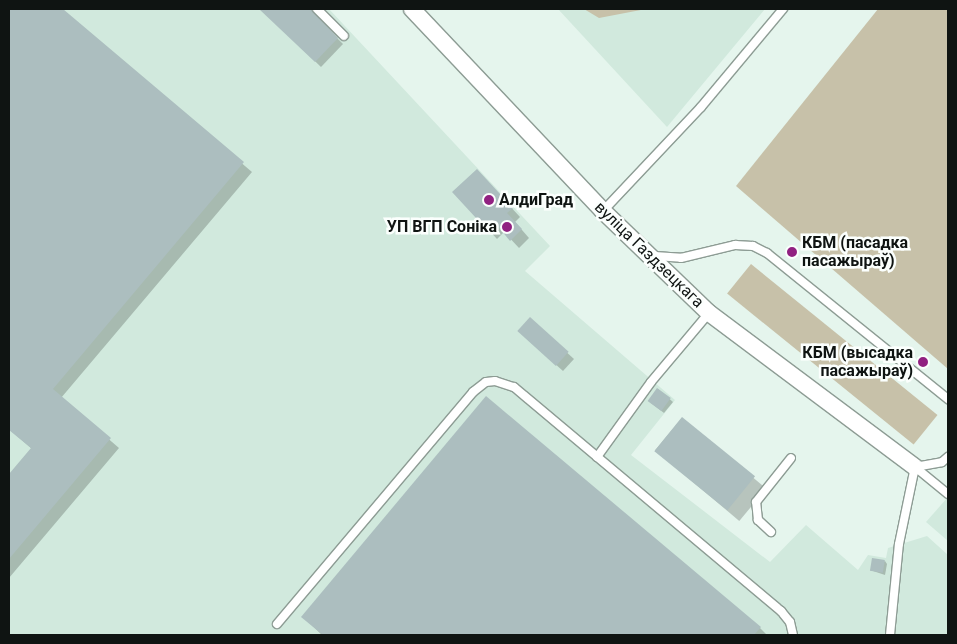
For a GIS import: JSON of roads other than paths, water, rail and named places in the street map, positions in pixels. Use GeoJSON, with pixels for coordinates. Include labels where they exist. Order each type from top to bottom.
{"type":"FeatureCollection","features":[{"type":"Feature","properties":{"kind":"street","name":"вуліца Газдзецкага"},"geometry":{"type":"LineString","coordinates":[[412,9],[645,254],[709,313],[915,467]]}},
{"type":"Feature","properties":{"kind":"lane"},"geometry":{"type":"LineString","coordinates":[[317,9],[344,36]]}},
{"type":"Feature","properties":{"kind":"lane"},"geometry":{"type":"LineString","coordinates":[[603,211],[701,107],[783,9]]}},
{"type":"Feature","properties":{"kind":"lane"},"geometry":{"type":"LineString","coordinates":[[645,254],[664,258],[681,258],[735,246],[753,246],[767,253],[948,399]]}},
{"type":"Feature","properties":{"kind":"lane"},"geometry":{"type":"LineString","coordinates":[[597,457],[651,382],[709,313]]}},
{"type":"Feature","properties":{"kind":"lane"},"geometry":{"type":"LineString","coordinates":[[277,624],[472,392],[486,382],[495,380],[514,387],[781,611],[790,622],[792,635]]}},
{"type":"Feature","properties":{"kind":"lane"},"geometry":{"type":"LineString","coordinates":[[771,532],[758,520],[756,502],[791,458]]}},
{"type":"Feature","properties":{"kind":"lane"},"geometry":{"type":"LineString","coordinates":[[915,467],[942,462],[948,458]]}},
{"type":"Feature","properties":{"kind":"lane"},"geometry":{"type":"LineString","coordinates":[[915,467],[948,494]]}},
{"type":"Feature","properties":{"kind":"lane"},"geometry":{"type":"LineString","coordinates":[[890,635],[899,544],[915,467]]}},
{"type":"Feature","properties":{"kind":"place","name":"АлдиГрад"},"geometry":{"type":"Point","coordinates":[489,200]}},
{"type":"Feature","properties":{"kind":"place","name":"УП ВГП Соніка"},"geometry":{"type":"Point","coordinates":[507,227]}},
{"type":"Feature","properties":{"kind":"place","name":"КБМ (пасадка пасажыраў)"},"geometry":{"type":"Point","coordinates":[792,252]}},
{"type":"Feature","properties":{"kind":"place","name":"КБМ (высадка пасажыраў)"},"geometry":{"type":"Point","coordinates":[923,362]}}]}
